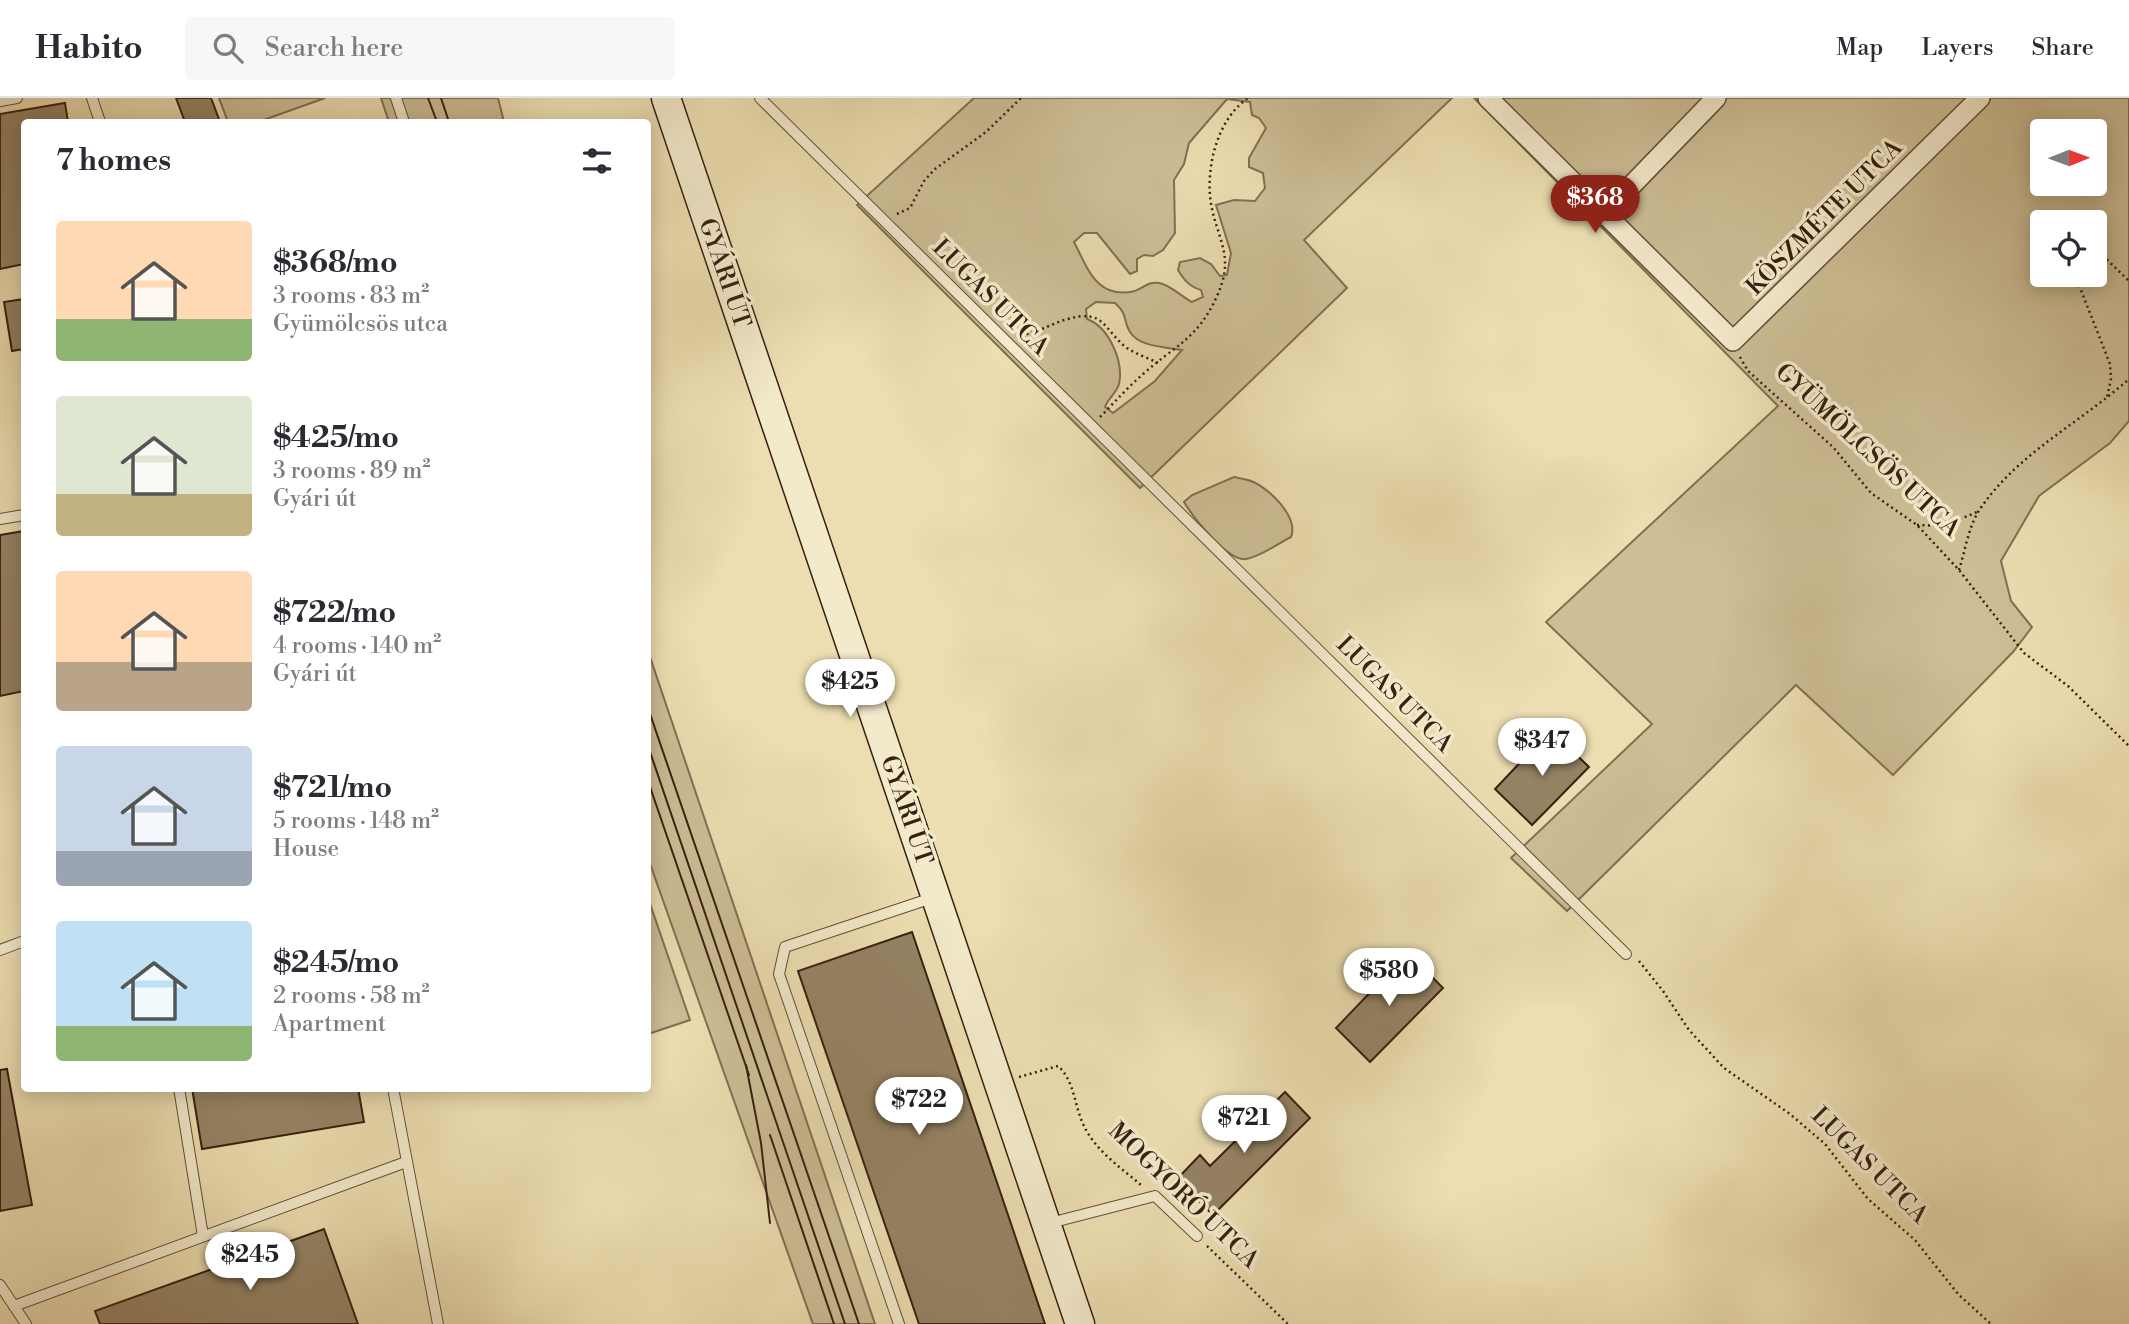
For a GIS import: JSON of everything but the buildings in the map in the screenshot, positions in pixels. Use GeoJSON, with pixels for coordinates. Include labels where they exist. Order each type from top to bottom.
{"type":"FeatureCollection","features":[{"type":"Feature","properties":{"kind":"street","name":"GYÁRI ÚT"},"geometry":{"type":"LineString","coordinates":[[666,98],[1080,1324]]}},
{"type":"Feature","properties":{"kind":"street"},"geometry":{"type":"LineString","coordinates":[[1488,98],[1733,341]]}},
{"type":"Feature","properties":{"kind":"street"},"geometry":{"type":"LineString","coordinates":[[1603,215],[1716,98]]}},
{"type":"Feature","properties":{"kind":"street","name":"KÖSZMÉTE UTCA"},"geometry":{"type":"LineString","coordinates":[[1733,341],[1980,98]]}},
{"type":"Feature","properties":{"kind":"lane"},"geometry":{"type":"LineString","coordinates":[[0,101],[17,98]]}},
{"type":"Feature","properties":{"kind":"lane"},"geometry":{"type":"LineString","coordinates":[[92,98],[99,119]]}},
{"type":"Feature","properties":{"kind":"lane"},"geometry":{"type":"LineString","coordinates":[[396,98],[403,119]]}},
{"type":"Feature","properties":{"kind":"lane","name":"LUGAS UTCA"},"geometry":{"type":"LineString","coordinates":[[760,98],[996,334],[1093,424],[1626,954]]}},
{"type":"Feature","properties":{"kind":"lane"},"geometry":{"type":"LineString","coordinates":[[0,519],[21,516]]}},
{"type":"Feature","properties":{"kind":"lane"},"geometry":{"type":"LineString","coordinates":[[899,1324],[779,974],[785,947],[936,897]]}},
{"type":"Feature","properties":{"kind":"lane"},"geometry":{"type":"LineString","coordinates":[[0,950],[21,942]]}},
{"type":"Feature","properties":{"kind":"lane"},"geometry":{"type":"LineString","coordinates":[[180,1092],[203,1236]]}},
{"type":"Feature","properties":{"kind":"lane"},"geometry":{"type":"LineString","coordinates":[[395,1092],[438,1324]]}},
{"type":"Feature","properties":{"kind":"lane"},"geometry":{"type":"LineString","coordinates":[[13,1306],[406,1162]]}},
{"type":"Feature","properties":{"kind":"lane"},"geometry":{"type":"LineString","coordinates":[[1046,1224],[1154,1196]]}},
{"type":"Feature","properties":{"kind":"lane","name":"MOGYORÓ UTCA"},"geometry":{"type":"LineString","coordinates":[[1154,1196],[1197,1237]]}},
{"type":"Feature","properties":{"kind":"lane"},"geometry":{"type":"LineString","coordinates":[[0,1285],[26,1324]]}},
{"type":"Feature","properties":{"kind":"path"},"geometry":{"type":"LineString","coordinates":[[880,216],[900,214],[910,208],[924,181],[935,169],[986,132],[1021,98]]}},
{"type":"Feature","properties":{"kind":"path"},"geometry":{"type":"LineString","coordinates":[[1093,424],[1158,363],[1194,334],[1217,296],[1225,276],[1226,252],[1212,208],[1209,182],[1228,117],[1248,98]]}},
{"type":"Feature","properties":{"kind":"path"},"geometry":{"type":"LineString","coordinates":[[2107,260],[2129,281]]}},
{"type":"Feature","properties":{"kind":"path"},"geometry":{"type":"LineString","coordinates":[[2080,287],[2109,364],[2111,379],[2106,399]]}},
{"type":"Feature","properties":{"kind":"path"},"geometry":{"type":"LineString","coordinates":[[996,334],[1032,334],[1067,319],[1083,316],[1097,318],[1107,324],[1126,347],[1158,363]]}},
{"type":"Feature","properties":{"kind":"path","name":"GYÜMÖLCSÖS UTCA"},"geometry":{"type":"LineString","coordinates":[[1733,341],[1748,371],[1833,447],[1871,493],[1917,525],[1959,570],[2024,653],[2068,686],[2129,746]]}},
{"type":"Feature","properties":{"kind":"path"},"geometry":{"type":"LineString","coordinates":[[1917,525],[1944,526],[1979,511],[2043,443],[2106,399],[2129,379]]}},
{"type":"Feature","properties":{"kind":"path"},"geometry":{"type":"LineString","coordinates":[[1959,570],[1979,511]]}},
{"type":"Feature","properties":{"kind":"path","name":"LUGAS UTCA"},"geometry":{"type":"LineString","coordinates":[[1626,954],[1643,965],[1689,1030],[1724,1068],[1790,1114],[1825,1144],[1868,1199],[1916,1240],[1958,1294],[1991,1324]]}},
{"type":"Feature","properties":{"kind":"path","name":"MOGYORÓ UTCA"},"geometry":{"type":"LineString","coordinates":[[999,1083],[1058,1066],[1067,1074],[1084,1127],[1110,1159],[1154,1196]]}},
{"type":"Feature","properties":{"kind":"path","name":"MOGYORÓ UTCA"},"geometry":{"type":"LineString","coordinates":[[1197,1237],[1287,1324]]}},
{"type":"Feature","properties":{"kind":"shaded area"},"geometry":{"type":"Polygon","coordinates":[[[219,98],[325,98],[266,119],[227,119],[219,98]]]}},
{"type":"Feature","properties":{"kind":"shaded area"},"geometry":{"type":"Polygon","coordinates":[[[381,98],[498,98],[503,119],[388,119],[381,98]]]}},
{"type":"Feature","properties":{"kind":"shaded area"},"geometry":{"type":"Polygon","coordinates":[[[974,98],[1452,98],[1304,240],[1347,288],[1140,488],[857,205],[974,98]],[[1227,99],[1189,143],[1184,164],[1174,180],[1175,233],[1163,250],[1153,256],[1144,255],[1137,259],[1137,271],[1130,274],[1097,233],[1084,233],[1074,242],[1089,272],[1103,287],[1122,293],[1159,283],[1192,302],[1203,297],[1201,290],[1190,285],[1183,277],[1178,270],[1180,262],[1200,258],[1211,264],[1220,276],[1227,275],[1231,253],[1216,205],[1234,200],[1255,201],[1265,188],[1263,173],[1249,167],[1249,158],[1266,128],[1259,118],[1252,115],[1250,102],[1227,99]],[[1096,302],[1086,309],[1087,319],[1102,329],[1108,337],[1119,366],[1119,384],[1105,407],[1113,413],[1155,381],[1182,350],[1140,341],[1130,332],[1124,314],[1115,303],[1096,302]]]}},
{"type":"Feature","properties":{"kind":"shaded area"},"geometry":{"type":"Polygon","coordinates":[[[1474,98],[2129,98],[2129,421],[2110,443],[2039,496],[2001,561],[2011,601],[2032,627],[2013,652],[1893,775],[1796,685],[1567,911],[1511,858],[1652,724],[1546,622],[1778,406],[1474,98]]]}},
{"type":"Feature","properties":{"kind":"shaded area"},"geometry":{"type":"Polygon","coordinates":[[[1234,477],[1251,481],[1266,490],[1281,504],[1291,521],[1291,537],[1264,553],[1246,559],[1239,558],[1221,546],[1184,502],[1192,495],[1234,477]]]}},
{"type":"Feature","properties":{"kind":"shaded area"},"geometry":{"type":"Polygon","coordinates":[[[651,660],[875,1324],[813,1324],[651,866],[651,660]]]}},
{"type":"Feature","properties":{"kind":"shaded area"},"geometry":{"type":"Polygon","coordinates":[[[651,907],[690,1020],[651,1033],[651,907]]]}},
{"type":"Feature","properties":{"kind":"tram line"},"geometry":{"type":"LineString","coordinates":[[428,98],[436,119]]}},
{"type":"Feature","properties":{"kind":"tram line"},"geometry":{"type":"LineString","coordinates":[[441,98],[448,119]]}},
{"type":"Feature","properties":{"kind":"tram line"},"geometry":{"type":"LineString","coordinates":[[651,717],[859,1324]]}},
{"type":"Feature","properties":{"kind":"tram line"},"geometry":{"type":"LineString","coordinates":[[651,755],[845,1324]]}},
{"type":"Feature","properties":{"kind":"tram line"},"geometry":{"type":"LineString","coordinates":[[651,790],[749,1075]]}},
{"type":"Feature","properties":{"kind":"tram line"},"geometry":{"type":"LineString","coordinates":[[746,1065],[761,1143],[770,1223]]}},
{"type":"Feature","properties":{"kind":"tram line"},"geometry":{"type":"LineString","coordinates":[[770,1135],[834,1324]]}}]}
